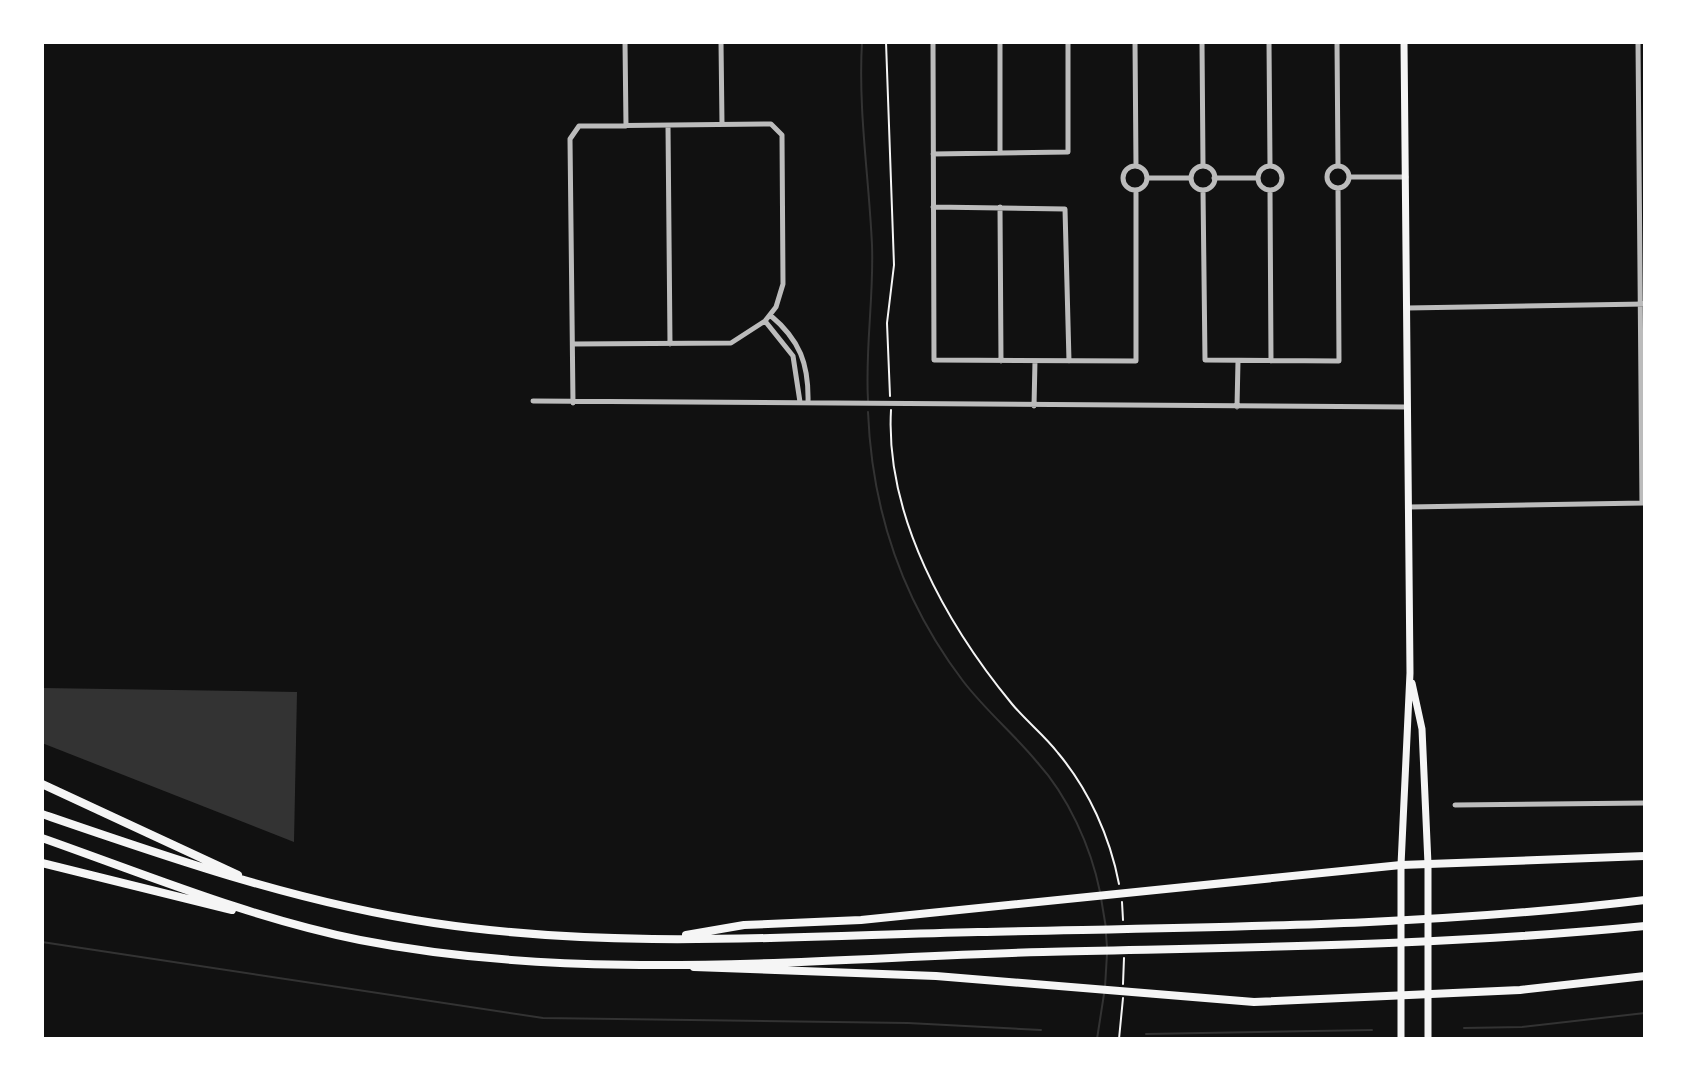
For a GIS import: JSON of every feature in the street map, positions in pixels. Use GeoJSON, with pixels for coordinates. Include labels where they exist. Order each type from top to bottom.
{"type":"FeatureCollection","features":[{"type":"Feature","properties":{"kind":"highway"},"geometry":{"type":"LineString","coordinates":[[42,784],[198,853],[252,883]]}},
{"type":"Feature","properties":{"kind":"highway"},"geometry":{"type":"LineString","coordinates":[[42,814],[252,883],[387,915],[540,935],[671,938],[1378,922],[1645,900]]}},
{"type":"Feature","properties":{"kind":"highway"},"geometry":{"type":"LineString","coordinates":[[42,838],[260,915]]}},
{"type":"Feature","properties":{"kind":"highway"},"geometry":{"type":"LineString","coordinates":[[671,938],[744,925],[861,920],[1401,865],[1645,856]]}},
{"type":"Feature","properties":{"kind":"highway"},"geometry":{"type":"LineString","coordinates":[[42,863],[183,900],[361,940],[526,961],[673,964],[1378,946],[1645,926]]}},
{"type":"Feature","properties":{"kind":"highway"},"geometry":{"type":"LineString","coordinates":[[673,964],[708,969],[902,973],[1254,1002],[1560,987],[1645,976]]}},
{"type":"Feature","properties":{"kind":"main road"},"geometry":{"type":"LineString","coordinates":[[1401,1039],[1401,865],[1410,673],[1404,42]]}},
{"type":"Feature","properties":{"kind":"main road"},"geometry":{"type":"LineString","coordinates":[[1410,673],[1422,729],[1428,864],[1428,1039]]}},
{"type":"Feature","properties":{"kind":"street"},"geometry":{"type":"LineString","coordinates":[[625,42],[626,126]]}},
{"type":"Feature","properties":{"kind":"street"},"geometry":{"type":"LineString","coordinates":[[721,42],[722,124]]}},
{"type":"Feature","properties":{"kind":"street"},"geometry":{"type":"LineString","coordinates":[[933,42],[934,360],[1136,361],[1136,190]]}},
{"type":"Feature","properties":{"kind":"street"},"geometry":{"type":"LineString","coordinates":[[1000,42],[1000,153]]}},
{"type":"Feature","properties":{"kind":"street"},"geometry":{"type":"LineString","coordinates":[[933,154],[1068,152],[1068,42]]}},
{"type":"Feature","properties":{"kind":"street"},"geometry":{"type":"LineString","coordinates":[[1135,42],[1136,166]]}},
{"type":"Feature","properties":{"kind":"street"},"geometry":{"type":"LineString","coordinates":[[1202,42],[1203,166]]}},
{"type":"Feature","properties":{"kind":"street"},"geometry":{"type":"LineString","coordinates":[[1269,42],[1270,166]]}},
{"type":"Feature","properties":{"kind":"street"},"geometry":{"type":"LineString","coordinates":[[1337,42],[1338,166]]}},
{"type":"Feature","properties":{"kind":"street"},"geometry":{"type":"LineString","coordinates":[[1409,507],[1644,503],[1638,42]]}},
{"type":"Feature","properties":{"kind":"street"},"geometry":{"type":"LineString","coordinates":[[573,344],[731,343],[765,321],[783,284],[782,135],[778,128],[771,124],[579,126],[573,132],[570,139],[573,403]]}},
{"type":"Feature","properties":{"kind":"street"},"geometry":{"type":"LineString","coordinates":[[668,126],[670,344]]}},
{"type":"Feature","properties":{"kind":"street"},"geometry":{"type":"LineString","coordinates":[[1136,166],[1143,169],[1147,178]]}},
{"type":"Feature","properties":{"kind":"street"},"geometry":{"type":"LineString","coordinates":[[1136,166],[1124,176],[1127,186],[1136,190],[1142,188],[1147,178]]}},
{"type":"Feature","properties":{"kind":"street"},"geometry":{"type":"LineString","coordinates":[[1203,166],[1212,171],[1214,178],[1212,185],[1203,190],[1193,185],[1191,178],[1195,168],[1203,166]]}},
{"type":"Feature","properties":{"kind":"street"},"geometry":{"type":"LineString","coordinates":[[1258,178],[1263,168],[1270,166],[1278,169],[1282,180],[1270,190]]}},
{"type":"Feature","properties":{"kind":"street"},"geometry":{"type":"LineString","coordinates":[[1338,166],[1344,168],[1349,177]]}},
{"type":"Feature","properties":{"kind":"street"},"geometry":{"type":"LineString","coordinates":[[1338,166],[1327,175],[1329,184],[1338,188],[1345,185],[1349,177]]}},
{"type":"Feature","properties":{"kind":"street"},"geometry":{"type":"LineString","coordinates":[[1349,177],[1406,177]]}},
{"type":"Feature","properties":{"kind":"street"},"geometry":{"type":"LineString","coordinates":[[1147,178],[1191,178]]}},
{"type":"Feature","properties":{"kind":"street"},"geometry":{"type":"LineString","coordinates":[[1214,178],[1258,178]]}},
{"type":"Feature","properties":{"kind":"street"},"geometry":{"type":"LineString","coordinates":[[1258,178],[1263,188],[1270,190]]}},
{"type":"Feature","properties":{"kind":"street"},"geometry":{"type":"LineString","coordinates":[[1203,190],[1205,360],[1339,361],[1338,188]]}},
{"type":"Feature","properties":{"kind":"street"},"geometry":{"type":"LineString","coordinates":[[1270,190],[1271,361]]}},
{"type":"Feature","properties":{"kind":"street"},"geometry":{"type":"LineString","coordinates":[[933,207],[1065,209],[1068,216],[1069,361]]}},
{"type":"Feature","properties":{"kind":"street"},"geometry":{"type":"LineString","coordinates":[[1000,207],[1001,361]]}},
{"type":"Feature","properties":{"kind":"street"},"geometry":{"type":"LineString","coordinates":[[1407,308],[1642,304]]}},
{"type":"Feature","properties":{"kind":"street"},"geometry":{"type":"LineString","coordinates":[[770,315],[786,329],[802,351],[808,403]]}},
{"type":"Feature","properties":{"kind":"street"},"geometry":{"type":"LineString","coordinates":[[765,321],[793,356],[800,402]]}},
{"type":"Feature","properties":{"kind":"street"},"geometry":{"type":"LineString","coordinates":[[1034,406],[1035,361]]}},
{"type":"Feature","properties":{"kind":"street"},"geometry":{"type":"LineString","coordinates":[[1237,407],[1238,361]]}},
{"type":"Feature","properties":{"kind":"street"},"geometry":{"type":"LineString","coordinates":[[533,401],[765,406],[800,402],[1408,407]]}},
{"type":"Feature","properties":{"kind":"street"},"geometry":{"type":"LineString","coordinates":[[1455,805],[1645,803]]}},
{"type":"Feature","properties":{"kind":"path"},"geometry":{"type":"LineString","coordinates":[[886,42],[894,265],[887,323],[888,405],[900,496],[933,581],[983,666],[1067,765],[1093,808],[1114,859]]}},
{"type":"Feature","properties":{"kind":"shaded area"},"geometry":{"type":"Polygon","coordinates":[[[42,688],[297,692],[294,842],[42,743],[42,688]]]}},
{"type":"Feature","properties":{"kind":"waterway"},"geometry":{"type":"LineString","coordinates":[[862,42],[863,119],[872,245],[868,400]]}},
{"type":"Feature","properties":{"kind":"waterway"},"geometry":{"type":"LineString","coordinates":[[868,412],[876,485],[884,520],[894,554],[923,620],[963,681],[1059,790],[1091,857],[1100,892]]}},
{"type":"Feature","properties":{"kind":"waterway"},"geometry":{"type":"LineString","coordinates":[[1101,898],[1106,928]]}},
{"type":"Feature","properties":{"kind":"waterway"},"geometry":{"type":"LineString","coordinates":[[1106,934],[1107,947]]}},
{"type":"Feature","properties":{"kind":"waterway"},"geometry":{"type":"LineString","coordinates":[[42,942],[543,1018],[908,1023],[1041,1030]]}},
{"type":"Feature","properties":{"kind":"waterway"},"geometry":{"type":"LineString","coordinates":[[1105,987],[1107,954]]}},
{"type":"Feature","properties":{"kind":"waterway"},"geometry":{"type":"LineString","coordinates":[[1097,1039],[1104,994]]}},
{"type":"Feature","properties":{"kind":"waterway"},"geometry":{"type":"LineString","coordinates":[[1464,1028],[1522,1027],[1645,1013]]}},
{"type":"Feature","properties":{"kind":"waterway"},"geometry":{"type":"LineString","coordinates":[[1146,1034],[1372,1030]]}}]}
